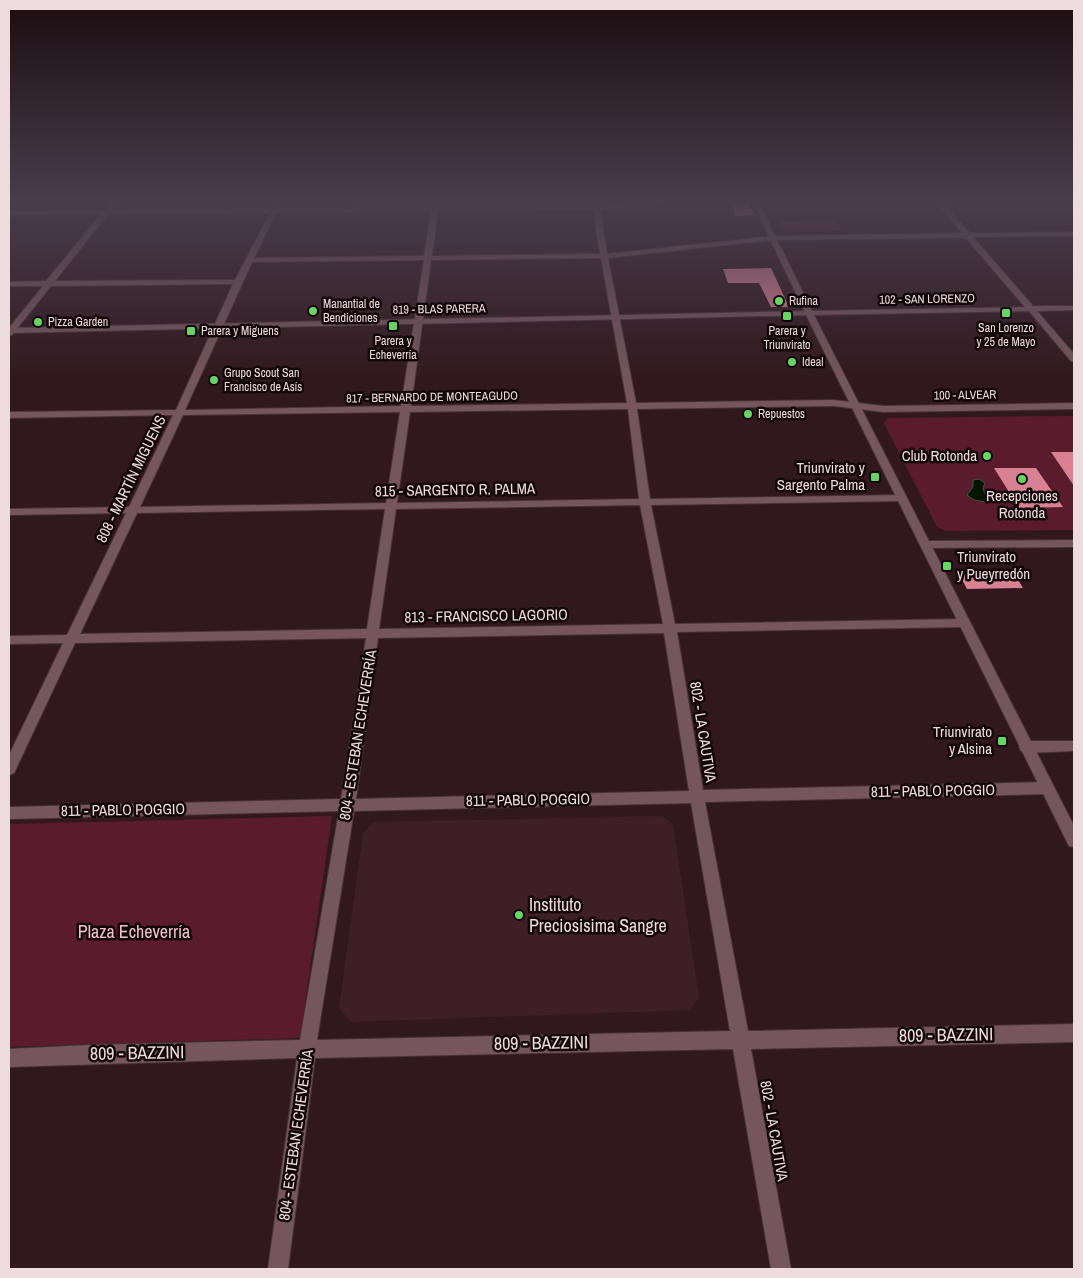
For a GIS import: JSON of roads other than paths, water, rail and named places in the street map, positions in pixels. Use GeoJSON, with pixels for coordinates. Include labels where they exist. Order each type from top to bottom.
{"type":"FeatureCollection","features":[{"type":"Feature","properties":{"kind":"street"},"geometry":{"type":"LineString","coordinates":[[9,332],[68,261]]}},
{"type":"Feature","properties":{"kind":"street","name":"808 - MARTÍN MIGUENS"},"geometry":{"type":"LineString","coordinates":[[9,769],[250,261]]}},
{"type":"Feature","properties":{"kind":"street","name":"804 - ESTEBAN ECHEVERRÍA"},"geometry":{"type":"LineString","coordinates":[[278,1269],[307,1049],[373,634],[427,261]]}},
{"type":"Feature","properties":{"kind":"street","name":"802 - LA CAUTIVA"},"geometry":{"type":"LineString","coordinates":[[606,261],[614,318],[632,407],[645,502],[670,629],[697,796],[781,1269]]}},
{"type":"Feature","properties":{"kind":"street"},"geometry":{"type":"LineString","coordinates":[[785,261],[1074,841]]}},
{"type":"Feature","properties":{"kind":"street"},"geometry":{"type":"LineString","coordinates":[[990,261],[1074,359]]}},
{"type":"Feature","properties":{"kind":"street"},"geometry":{"type":"LineString","coordinates":[[9,284],[238,282]]}},
{"type":"Feature","properties":{"kind":"street","name":"102 - SAN LORENZO"},"geometry":{"type":"LineString","coordinates":[[810,312],[1074,308]]}},
{"type":"Feature","properties":{"kind":"street","name":"819 - BLAS PARERA"},"geometry":{"type":"LineString","coordinates":[[9,332],[810,312]]}},
{"type":"Feature","properties":{"kind":"street","name":"817 - BERNARDO DE MONTEAGUDO"},"geometry":{"type":"LineString","coordinates":[[9,415],[834,403],[856,406]]}},
{"type":"Feature","properties":{"kind":"street","name":"100 - ALVEAR"},"geometry":{"type":"LineString","coordinates":[[856,406],[883,409],[1074,406]]}},
{"type":"Feature","properties":{"kind":"street","name":"815 - SARGENTO R. PALMA"},"geometry":{"type":"LineString","coordinates":[[9,512],[902,498]]}},
{"type":"Feature","properties":{"kind":"street"},"geometry":{"type":"LineString","coordinates":[[926,545],[1074,544]]}},
{"type":"Feature","properties":{"kind":"street","name":"813 - FRANCISCO LAGORIO"},"geometry":{"type":"LineString","coordinates":[[9,640],[964,623]]}},
{"type":"Feature","properties":{"kind":"street"},"geometry":{"type":"LineString","coordinates":[[1026,747],[1074,746]]}},
{"type":"Feature","properties":{"kind":"street","name":"811 - PABLO POGGIO"},"geometry":{"type":"LineString","coordinates":[[9,812],[1047,788]]}},
{"type":"Feature","properties":{"kind":"street","name":"809 - BAZZINI"},"geometry":{"type":"LineString","coordinates":[[9,1058],[88,1054],[741,1038],[1074,1033]]}},
{"type":"Feature","properties":{"kind":"place","name":"Rufina"},"geometry":{"type":"Point","coordinates":[779,301]}},
{"type":"Feature","properties":{"kind":"place","name":"Manantial de Bendiciones"},"geometry":{"type":"Point","coordinates":[313,311]}},
{"type":"Feature","properties":{"kind":"place","name":"San Lorenzo y 25 de Mayo"},"geometry":{"type":"Point","coordinates":[1006,313]}},
{"type":"Feature","properties":{"kind":"place","name":"Parera y Triunvirato"},"geometry":{"type":"Point","coordinates":[787,316]}},
{"type":"Feature","properties":{"kind":"place","name":"Pizza Garden"},"geometry":{"type":"Point","coordinates":[38,322]}},
{"type":"Feature","properties":{"kind":"place","name":"Parera y Echeverría"},"geometry":{"type":"Point","coordinates":[393,326]}},
{"type":"Feature","properties":{"kind":"place","name":"Parera y Miguens"},"geometry":{"type":"Point","coordinates":[191,331]}},
{"type":"Feature","properties":{"kind":"place","name":"Ideal"},"geometry":{"type":"Point","coordinates":[792,362]}},
{"type":"Feature","properties":{"kind":"place","name":"Grupo Scout San Francisco de Asís"},"geometry":{"type":"Point","coordinates":[214,380]}},
{"type":"Feature","properties":{"kind":"place","name":"Repuestos"},"geometry":{"type":"Point","coordinates":[748,414]}},
{"type":"Feature","properties":{"kind":"place","name":"Club Rotonda"},"geometry":{"type":"Point","coordinates":[987,456]}},
{"type":"Feature","properties":{"kind":"place","name":"Triunvirato y Sargento Palma"},"geometry":{"type":"Point","coordinates":[875,477]}},
{"type":"Feature","properties":{"kind":"place","name":"Recepciones Rotonda"},"geometry":{"type":"Point","coordinates":[1022,479]}},
{"type":"Feature","properties":{"kind":"place","name":"Triunvirato y Pueyrredón"},"geometry":{"type":"Point","coordinates":[947,566]}},
{"type":"Feature","properties":{"kind":"place","name":"Triunvirato y Alsina"},"geometry":{"type":"Point","coordinates":[1002,741]}},
{"type":"Feature","properties":{"kind":"place","name":"Instituto Preciosisima Sangre"},"geometry":{"type":"Point","coordinates":[519,915]}},
{"type":"Feature","properties":{"kind":"park label","name":"Plaza Echeverría"},"geometry":{"type":"Point","coordinates":[134,932]}}]}
